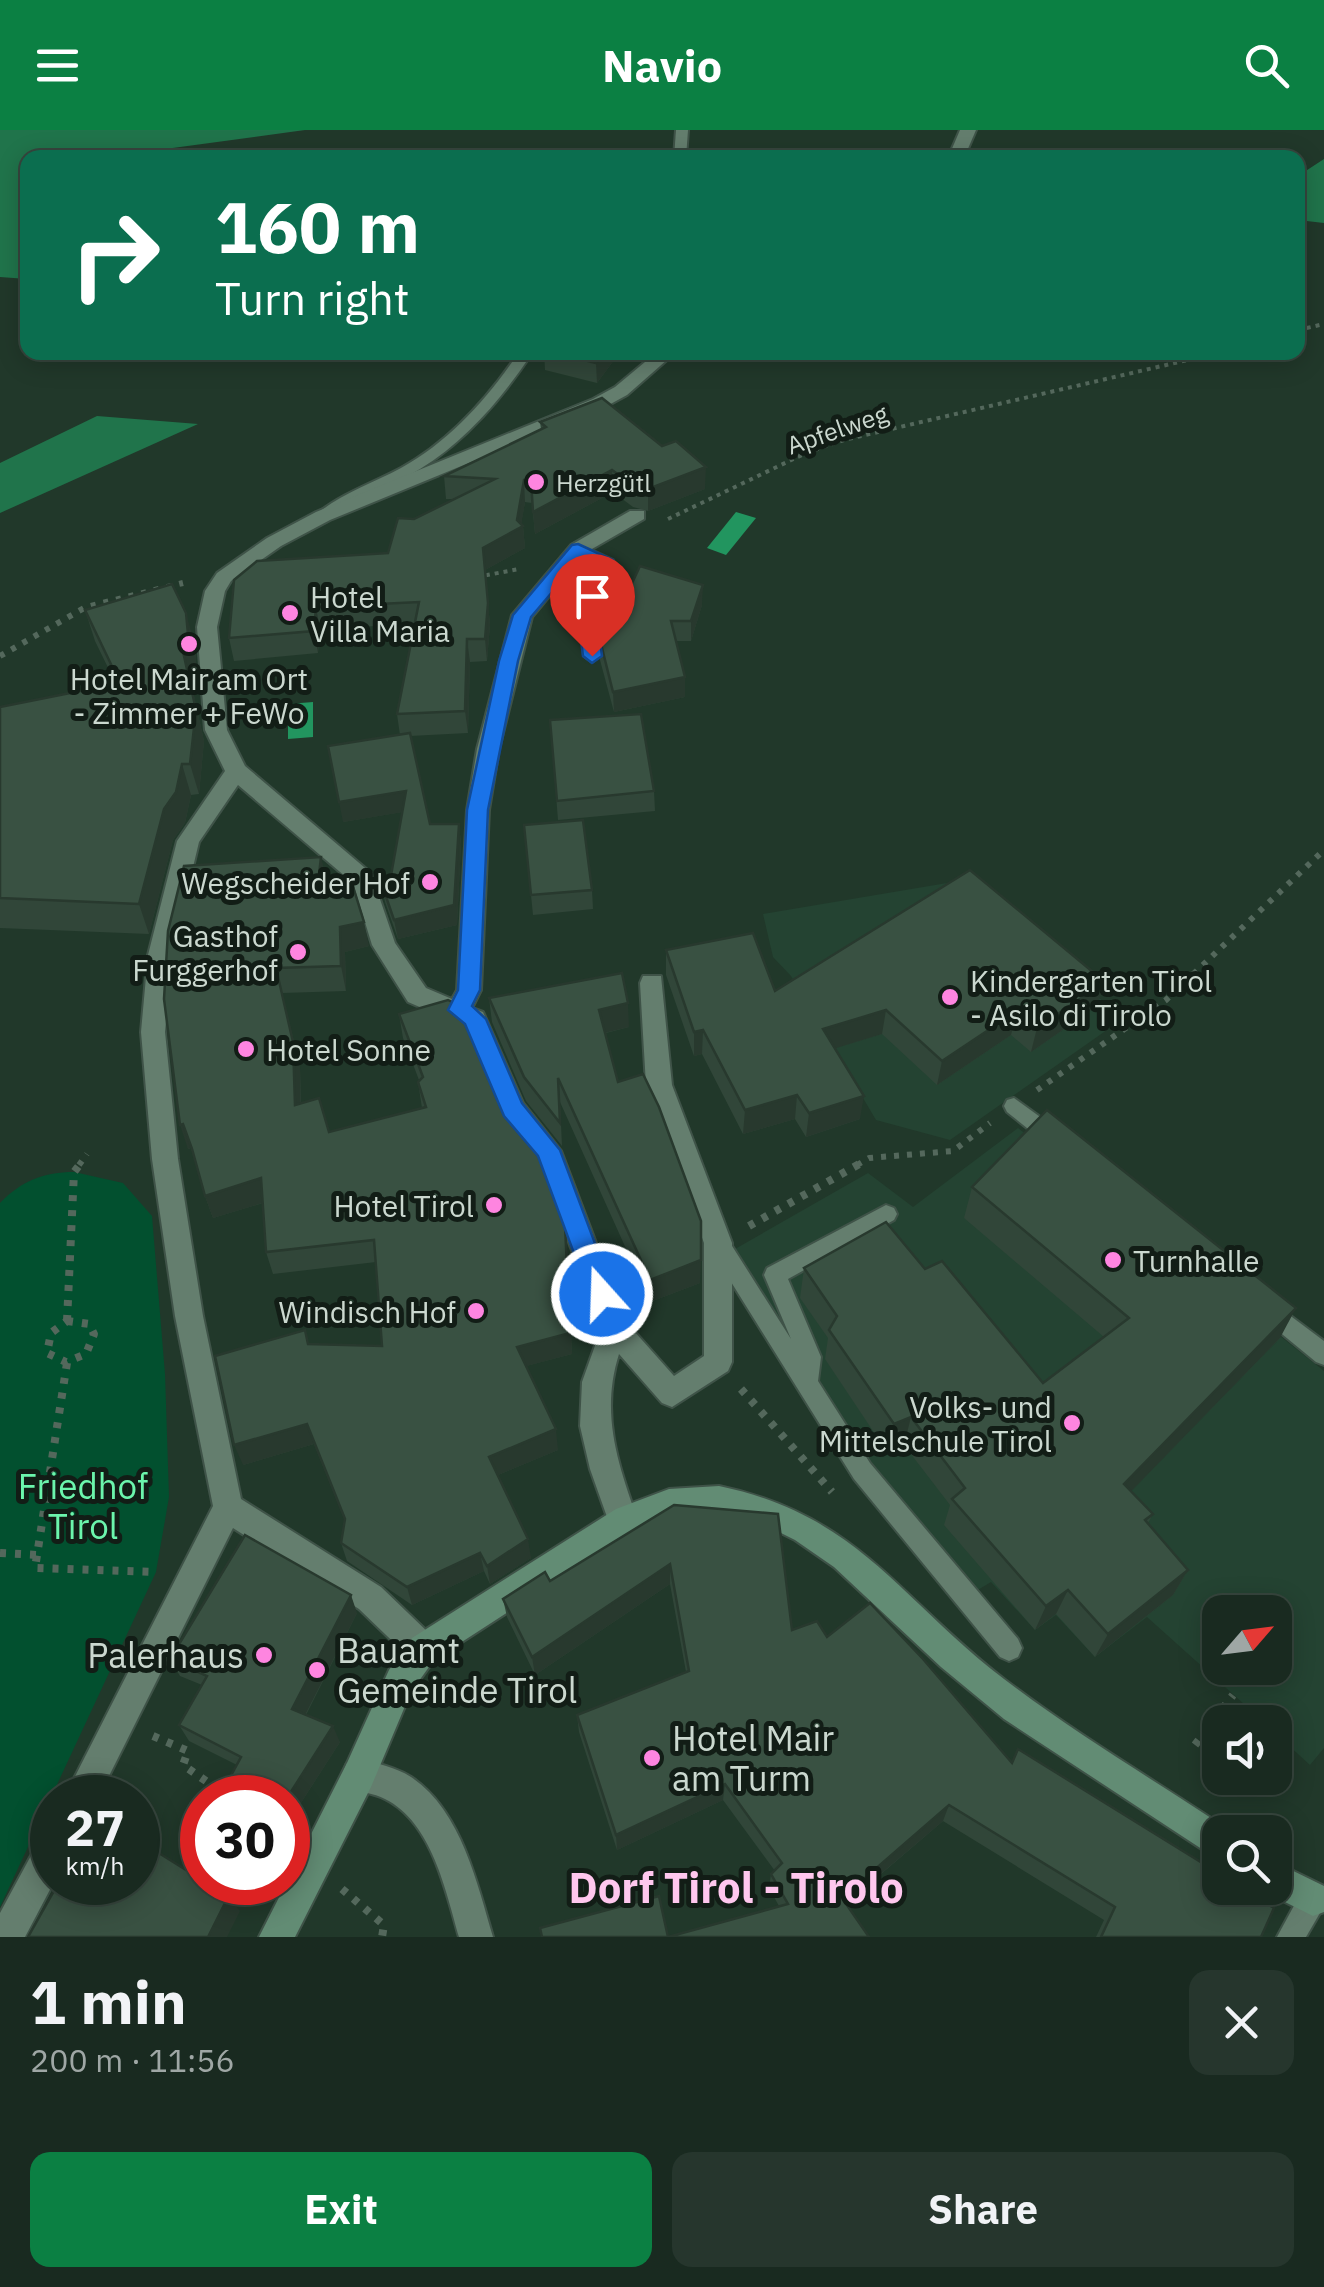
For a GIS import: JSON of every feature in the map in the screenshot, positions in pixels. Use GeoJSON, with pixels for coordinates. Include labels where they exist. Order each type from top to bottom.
{"type":"FeatureCollection","features":[{"type":"Feature","properties":{"kind":"street"},"geometry":{"type":"LineString","coordinates":[[652,983],[659,1085],[718,1243],[718,1362],[672,1394],[615,1330],[548,1150],[513,1109],[474,1019],[417,995],[384,944],[363,879],[236,771],[216,730],[208,627],[215,591],[224,577],[274,542],[323,516],[599,403],[621,391],[658,360]]}},
{"type":"Feature","properties":{"kind":"street"},"geometry":{"type":"LineString","coordinates":[[459,1010],[469,990],[478,810],[488,749],[522,615],[578,549],[648,519]]}},
{"type":"Feature","properties":{"kind":"street"},"geometry":{"type":"LineString","coordinates":[[92,1775],[228,1508],[189,1316],[165,1159],[153,1032],[160,955],[188,841],[236,771]]}},
{"type":"Feature","properties":{"kind":"street"},"geometry":{"type":"LineString","coordinates":[[615,1330],[596,1371],[594,1437],[624,1521]]}},
{"type":"Feature","properties":{"kind":"street"},"geometry":{"type":"LineString","coordinates":[[276,1937],[359,1775],[400,1680],[422,1650],[624,1521],[665,1504],[705,1498],[746,1502],[784,1515],[829,1542],[988,1687],[1202,1832]]}},
{"type":"Feature","properties":{"kind":"street"},"geometry":{"type":"LineString","coordinates":[[228,1508],[370,1598],[422,1650]]}},
{"type":"Feature","properties":{"kind":"street"},"geometry":{"type":"LineString","coordinates":[[359,1775],[398,1788],[421,1810],[453,1861],[476,1937]]}},
{"type":"Feature","properties":{"kind":"street"},"geometry":{"type":"LineString","coordinates":[[1292,1889],[1320,1905]]}},
{"type":"Feature","properties":{"kind":"street"},"geometry":{"type":"LineString","coordinates":[[6,1937],[30,1892]]}},
{"type":"Feature","properties":{"kind":"lane"},"geometry":{"type":"LineString","coordinates":[[323,516],[337,504],[419,464],[498,395],[521,360]]}},
{"type":"Feature","properties":{"kind":"lane"},"geometry":{"type":"LineString","coordinates":[[578,549],[607,564],[618,593],[590,640],[592,656]]}},
{"type":"Feature","properties":{"kind":"lane"},"geometry":{"type":"LineString","coordinates":[[1014,1106],[1070,1151]]}},
{"type":"Feature","properties":{"kind":"lane"},"geometry":{"type":"LineString","coordinates":[[806,1382],[810,1357],[775,1276],[886,1214]]}},
{"type":"Feature","properties":{"kind":"lane"},"geometry":{"type":"LineString","coordinates":[[718,1243],[862,1471],[1009,1648]]}},
{"type":"Feature","properties":{"kind":"lane"},"geometry":{"type":"LineString","coordinates":[[1251,1296],[1324,1356]]}},
{"type":"Feature","properties":{"kind":"lane"},"geometry":{"type":"LineString","coordinates":[[1291,1937],[1320,1905]]}},
{"type":"Feature","properties":{"kind":"path","name":"Apfelweg"},"geometry":{"type":"LineString","coordinates":[[648,519],[844,440],[1188,360]]}},
{"type":"Feature","properties":{"kind":"path"},"geometry":{"type":"LineString","coordinates":[[461,574],[476,577],[518,569],[559,552],[578,549]]}},
{"type":"Feature","properties":{"kind":"path"},"geometry":{"type":"LineString","coordinates":[[0,656],[86,607],[134,593],[224,577]]}},
{"type":"Feature","properties":{"kind":"path"},"geometry":{"type":"LineString","coordinates":[[476,577],[522,615]]}},
{"type":"Feature","properties":{"kind":"path"},"geometry":{"type":"LineString","coordinates":[[718,1243],[869,1158],[953,1150],[1166,1000],[1324,850]]}},
{"type":"Feature","properties":{"kind":"path"},"geometry":{"type":"LineString","coordinates":[[67,1321],[74,1172],[87,1154]]}},
{"type":"Feature","properties":{"kind":"path"},"geometry":{"type":"LineString","coordinates":[[67,1321],[88,1324],[94,1334],[86,1354],[67,1363],[47,1353],[47,1340],[55,1328],[67,1321]]}},
{"type":"Feature","properties":{"kind":"path"},"geometry":{"type":"LineString","coordinates":[[67,1363],[35,1568],[156,1572]]}},
{"type":"Feature","properties":{"kind":"path"},"geometry":{"type":"LineString","coordinates":[[0,1553],[38,1554]]}},
{"type":"Feature","properties":{"kind":"path"},"geometry":{"type":"LineString","coordinates":[[1195,1745],[1233,1695]]}},
{"type":"Feature","properties":{"kind":"path"},"geometry":{"type":"LineString","coordinates":[[160,1740],[188,1751],[183,1765],[198,1775]]}},
{"type":"Feature","properties":{"kind":"path"},"geometry":{"type":"LineString","coordinates":[[334,1882],[384,1925],[382,1937]]}},
{"type":"Feature","properties":{"kind":"shaded area"},"geometry":{"type":"Polygon","coordinates":[[[0,130],[305,130],[158,150],[20,150],[20,278],[0,277],[0,130]]]}},
{"type":"Feature","properties":{"kind":"shaded area"},"geometry":{"type":"Polygon","coordinates":[[[1324,159],[1324,223],[1305,221],[1305,171],[1324,159]]]}},
{"type":"Feature","properties":{"kind":"shaded area"},"geometry":{"type":"Polygon","coordinates":[[[97,416],[198,424],[0,513],[0,463],[97,416]]]}},
{"type":"Feature","properties":{"kind":"shaded area"},"geometry":{"type":"Polygon","coordinates":[[[736,512],[756,518],[726,555],[707,548],[736,512]]]}},
{"type":"Feature","properties":{"kind":"shaded area"},"geometry":{"type":"Polygon","coordinates":[[[313,702],[313,737],[288,739],[288,704],[313,702]]]}},
{"type":"Feature","properties":{"kind":"shaded area","name":"Kindergarten Tirol - Asilo di Tirolo"},"geometry":{"type":"Polygon","coordinates":[[[953,882],[1124,1018],[950,1140],[876,1120],[791,976],[773,957],[763,914],[953,882]]]}},
{"type":"Feature","properties":{"kind":"shaded area","name":"Volks- und Mittelschule Tirol"},"geometry":{"type":"Polygon","coordinates":[[[1018,1128],[1324,1371],[1324,1748],[1310,1765],[1292,1749],[1292,1705],[1245,1705],[1223,1685],[1292,1685],[1292,1595],[1202,1595],[1202,1666],[1147,1617],[1095,1657],[1056,1615],[1035,1630],[991,1582],[956,1603],[850,1476],[721,1257],[868,1173],[913,1207],[1018,1128]]]}},
{"type":"Feature","properties":{"kind":"green space","name":"Friedhof Tirol"},"geometry":{"type":"Polygon","coordinates":[[[74,1172],[123,1183],[152,1216],[165,1374],[169,1497],[156,1572],[61,1775],[30,1775],[30,1843],[0,1907],[0,1203],[34,1179],[74,1172]]]}},
{"type":"Feature","properties":{"kind":"building"},"geometry":{"type":"Polygon","coordinates":[[[602,398],[662,446],[676,441],[706,467],[648,489],[633,485],[612,470],[533,512],[531,480],[524,480],[517,520],[523,526],[483,548],[488,603],[485,639],[467,639],[465,711],[397,714],[419,602],[316,607],[314,631],[229,638],[234,580],[257,561],[388,553],[398,518],[414,519],[495,479],[444,476],[546,427],[540,422],[602,398]]]}},
{"type":"Feature","properties":{"kind":"building"},"geometry":{"type":"Polygon","coordinates":[[[640,566],[703,585],[691,621],[671,621],[685,677],[613,692],[600,640],[601,622],[614,622],[640,566]]]}},
{"type":"Feature","properties":{"kind":"building"},"geometry":{"type":"Polygon","coordinates":[[[172,584],[186,613],[189,645],[182,647],[196,710],[190,764],[182,764],[176,792],[164,809],[139,904],[0,898],[0,707],[120,683],[85,610],[172,584]]]}},
{"type":"Feature","properties":{"kind":"building"},"geometry":{"type":"Polygon","coordinates":[[[641,714],[654,791],[557,801],[550,720],[641,714]]]}},
{"type":"Feature","properties":{"kind":"building"},"geometry":{"type":"Polygon","coordinates":[[[410,733],[430,824],[459,824],[454,905],[394,920],[381,882],[390,881],[406,791],[339,802],[328,746],[410,733]]]}},
{"type":"Feature","properties":{"kind":"building"},"geometry":{"type":"Polygon","coordinates":[[[583,820],[592,890],[531,895],[524,825],[583,820]]]}},
{"type":"Feature","properties":{"kind":"building"},"geometry":{"type":"Polygon","coordinates":[[[321,857],[318,884],[351,880],[364,922],[340,927],[341,966],[276,968],[293,1042],[295,1105],[319,1098],[329,1132],[426,1107],[418,1082],[423,1077],[399,1014],[448,1000],[458,1005],[498,1094],[531,1135],[565,1225],[570,1333],[517,1347],[556,1429],[489,1457],[528,1539],[487,1566],[480,1553],[407,1587],[341,1543],[345,1519],[307,1424],[234,1445],[215,1356],[305,1330],[308,1344],[382,1346],[374,1240],[266,1252],[261,1178],[205,1196],[192,1149],[183,1124],[180,1125],[164,999],[168,931],[184,866],[321,857]]]}},
{"type":"Feature","properties":{"kind":"building"},"geometry":{"type":"Polygon","coordinates":[[[970,870],[1105,982],[1037,1028],[1017,1011],[942,1061],[886,1010],[823,1029],[864,1096],[809,1113],[797,1095],[745,1110],[703,1030],[694,1032],[666,950],[753,933],[775,991],[970,870]]]}},
{"type":"Feature","properties":{"kind":"building"},"geometry":{"type":"Polygon","coordinates":[[[622,973],[628,1003],[599,1010],[618,1082],[643,1074],[701,1221],[701,1260],[650,1280],[558,1078],[560,1123],[524,1077],[489,998],[622,973]]]}},
{"type":"Feature","properties":{"kind":"building"},"geometry":{"type":"Polygon","coordinates":[[[1047,1110],[1296,1308],[1124,1484],[1153,1514],[1145,1520],[1188,1570],[1108,1634],[1068,1590],[1046,1606],[952,1499],[965,1488],[911,1417],[894,1424],[829,1330],[837,1316],[804,1268],[886,1222],[925,1269],[942,1261],[1043,1383],[1129,1318],[972,1187],[1047,1110]]]}},
{"type":"Feature","properties":{"kind":"building"},"geometry":{"type":"Polygon","coordinates":[[[674,1505],[778,1514],[792,1630],[817,1621],[827,1637],[870,1603],[1012,1763],[1018,1749],[1202,1863],[1202,1905],[1274,1908],[1261,1937],[1101,1937],[1115,1907],[949,1805],[842,1898],[869,1937],[668,1937],[788,1904],[771,1874],[782,1863],[725,1784],[616,1835],[577,1715],[689,1671],[670,1564],[532,1657],[503,1599],[545,1572],[550,1581],[674,1505]]]}},
{"type":"Feature","properties":{"kind":"building"},"geometry":{"type":"Polygon","coordinates":[[[245,1535],[351,1595],[292,1709],[333,1726],[302,1775],[231,1775],[241,1757],[179,1725],[207,1676],[170,1659],[245,1535]]]}},
{"type":"Feature","properties":{"kind":"building"},"geometry":{"type":"Polygon","coordinates":[[[160,1854],[180,1866],[180,1905],[224,1905],[208,1937],[28,1937],[46,1905],[160,1905],[160,1854]]]}},
{"type":"Feature","properties":{"kind":"building"},"geometry":{"type":"Polygon","coordinates":[[[659,1896],[668,1937],[542,1937],[540,1928],[659,1896]]]}},
{"type":"Feature","properties":{"kind":"place","name":"Herzgütl"},"geometry":{"type":"Point","coordinates":[536,482]}},
{"type":"Feature","properties":{"kind":"place","name":"Hotel Villa Maria"},"geometry":{"type":"Point","coordinates":[290,613]}},
{"type":"Feature","properties":{"kind":"place","name":"Hotel Mair am Ort - Zimmer + FeWo"},"geometry":{"type":"Point","coordinates":[189,644]}},
{"type":"Feature","properties":{"kind":"place","name":"Wegscheider Hof"},"geometry":{"type":"Point","coordinates":[430,882]}},
{"type":"Feature","properties":{"kind":"place","name":"Gasthof Furggerhof"},"geometry":{"type":"Point","coordinates":[298,952]}},
{"type":"Feature","properties":{"kind":"place","name":"Kindergarten Tirol - Asilo di Tirolo"},"geometry":{"type":"Point","coordinates":[950,997]}},
{"type":"Feature","properties":{"kind":"place","name":"Hotel Sonne"},"geometry":{"type":"Point","coordinates":[246,1049]}},
{"type":"Feature","properties":{"kind":"place","name":"Hotel Tirol"},"geometry":{"type":"Point","coordinates":[494,1205]}},
{"type":"Feature","properties":{"kind":"place","name":"Turnhalle"},"geometry":{"type":"Point","coordinates":[1113,1260]}},
{"type":"Feature","properties":{"kind":"place","name":"Windisch Hof"},"geometry":{"type":"Point","coordinates":[476,1311]}},
{"type":"Feature","properties":{"kind":"place","name":"Volks- und Mittelschule Tirol"},"geometry":{"type":"Point","coordinates":[1072,1423]}},
{"type":"Feature","properties":{"kind":"place","name":"Palerhaus"},"geometry":{"type":"Point","coordinates":[264,1655]}},
{"type":"Feature","properties":{"kind":"place","name":"Bauamt Gemeinde Tirol"},"geometry":{"type":"Point","coordinates":[317,1670]}},
{"type":"Feature","properties":{"kind":"place","name":"Hotel Mair am Turm"},"geometry":{"type":"Point","coordinates":[652,1758]}},
{"type":"Feature","properties":{"kind":"district","name":"Dorf Tirol - Tirolo"},"geometry":{"type":"Point","coordinates":[736,1887]}},
{"type":"Feature","properties":{"kind":"route"},"geometry":{"type":"LineString","coordinates":[[592,656],[590,640],[618,593],[607,564],[578,549],[522,615],[508,661],[478,810],[469,990],[459,1010],[474,1019],[513,1109],[548,1150],[602,1294]]}}]}
